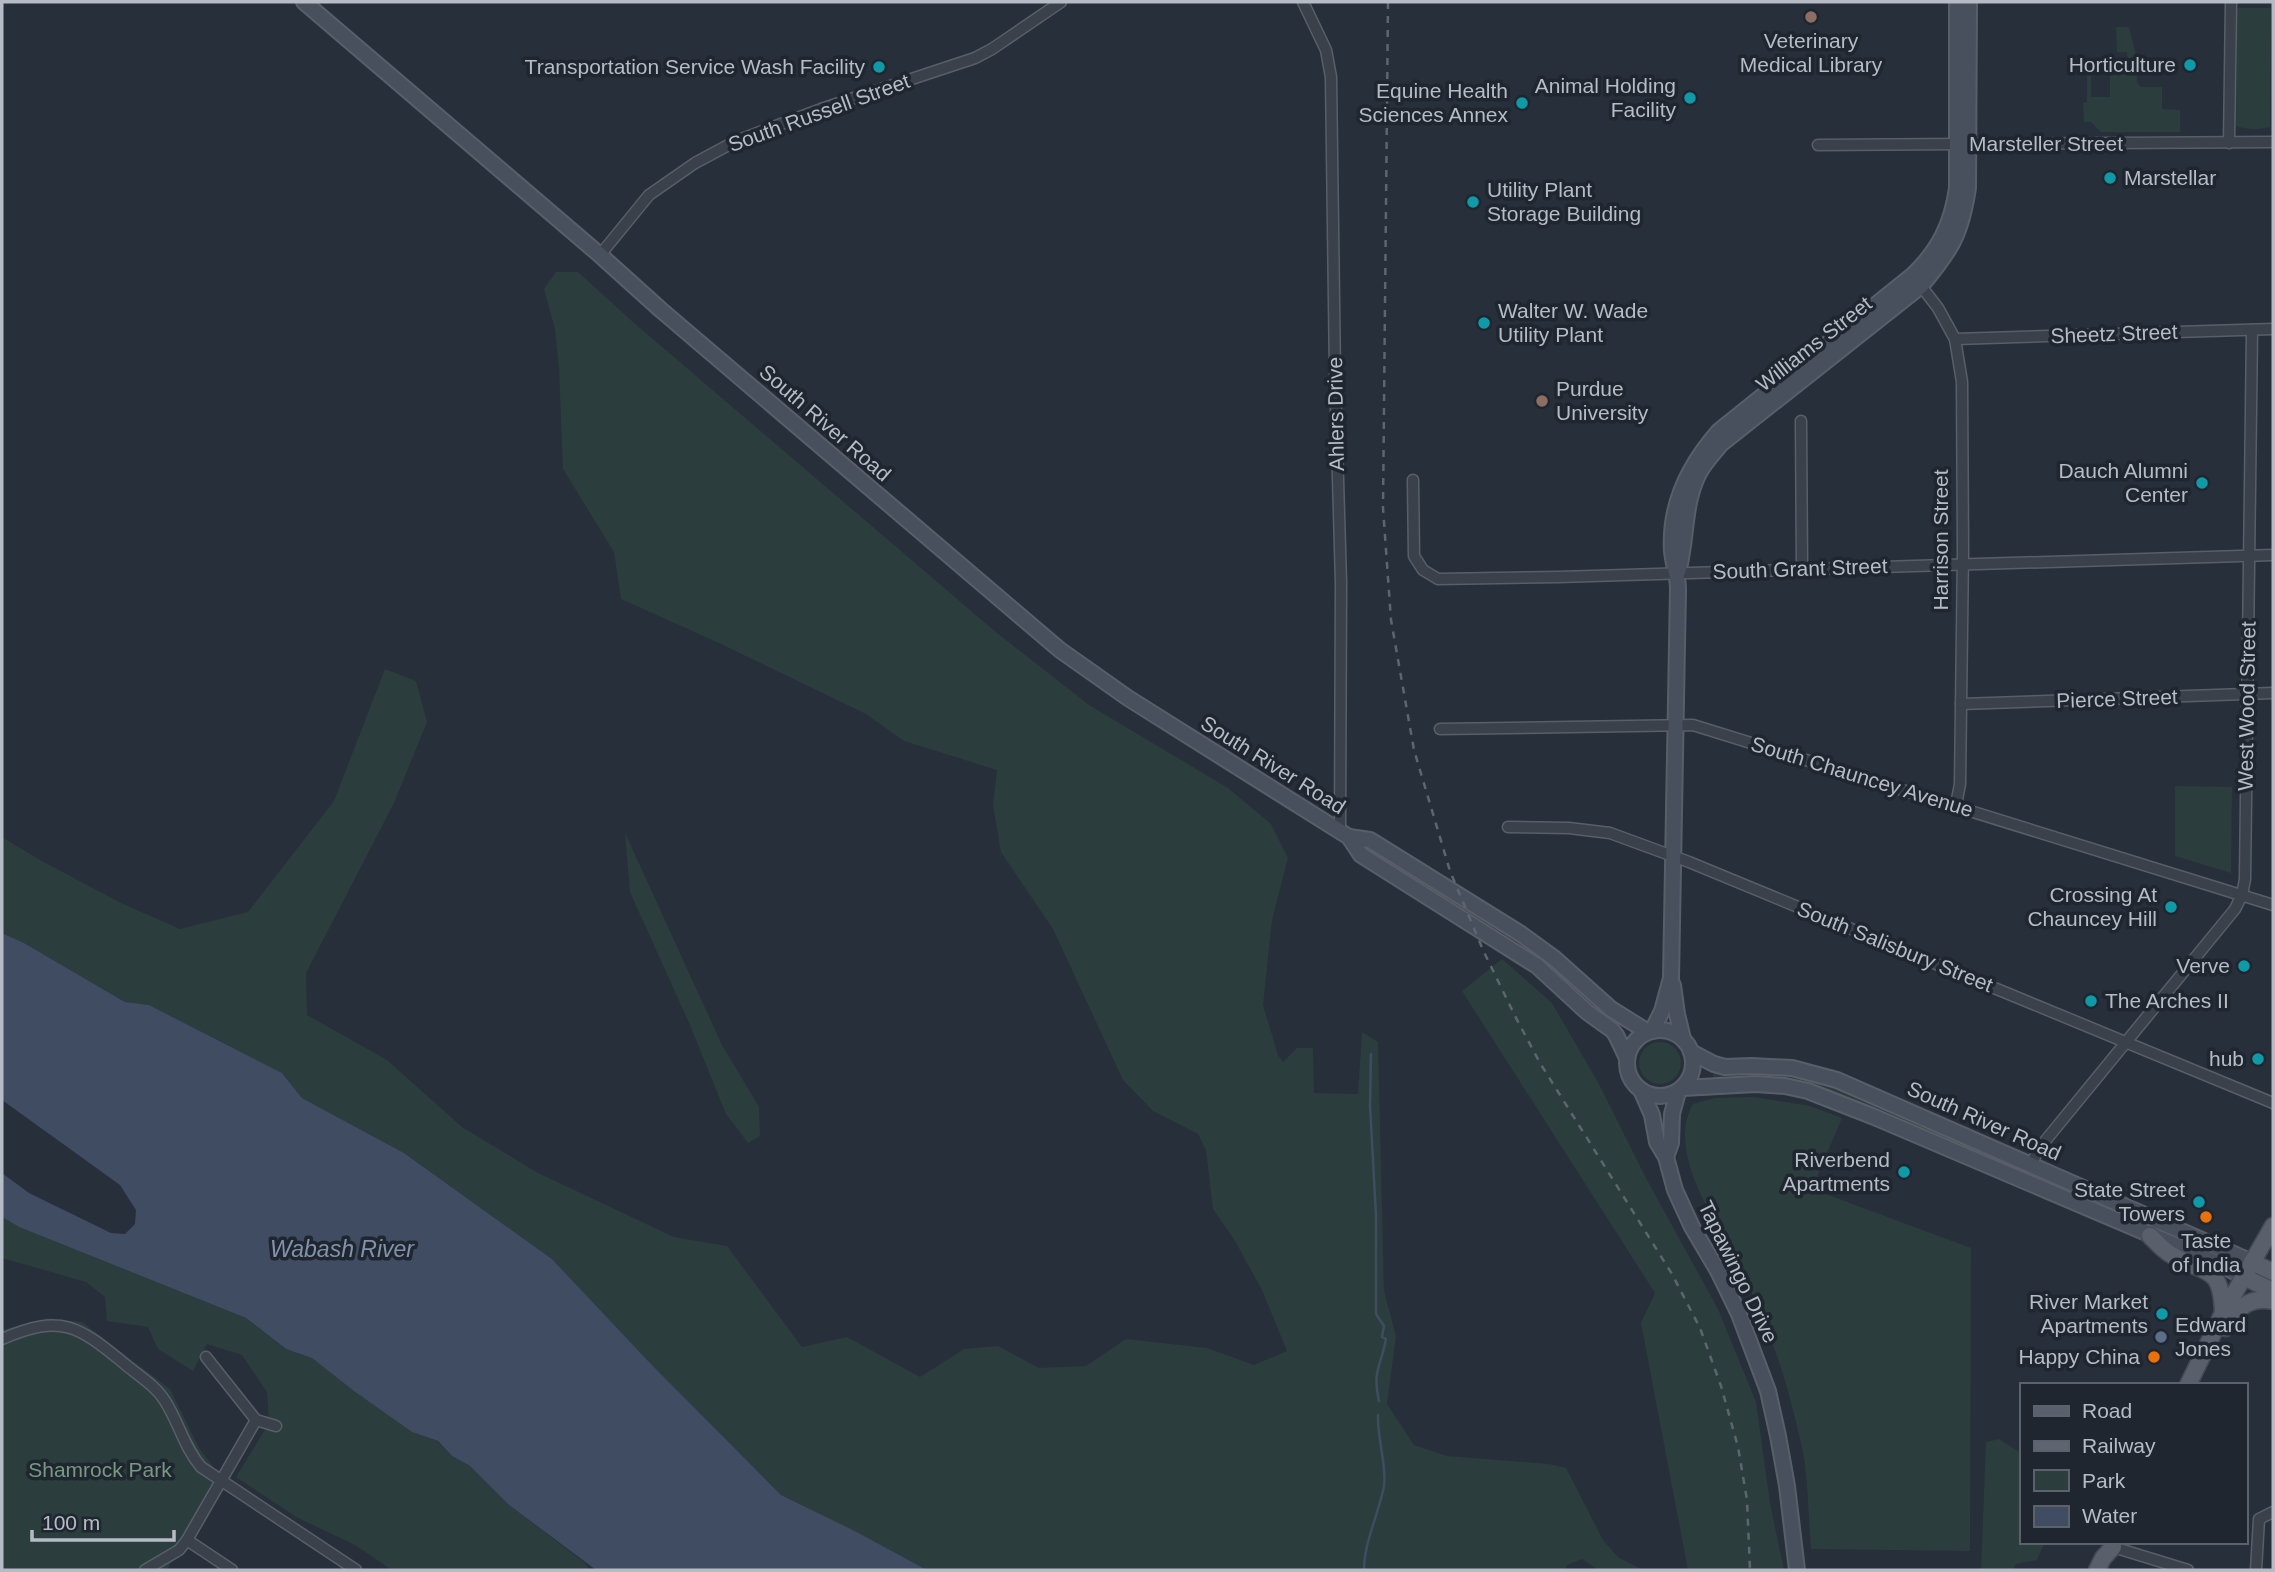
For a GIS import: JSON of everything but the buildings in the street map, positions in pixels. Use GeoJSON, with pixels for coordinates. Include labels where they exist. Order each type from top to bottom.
{"type":"FeatureCollection","features":[{"type":"Feature","properties":{"kind":"main road","name":"South River Road"},"geometry":{"type":"LineString","coordinates":[[304,2],[1060,650],[1138,704],[1344,835],[1361,855],[1537,966],[1587,1012],[1612,1030],[1627,1058]]}},
{"type":"Feature","properties":{"kind":"main road"},"geometry":{"type":"LineString","coordinates":[[1957,2],[1962,144]]}},
{"type":"Feature","properties":{"kind":"main road"},"geometry":{"type":"LineString","coordinates":[[1962,144],[1969,2]]}},
{"type":"Feature","properties":{"kind":"main road","name":"Williams Street"},"geometry":{"type":"LineString","coordinates":[[1683,1039],[1671,978],[1678,573],[1684,552],[1688,502],[1698,474],[1721,444],[1921,286],[1940,263],[1956,238],[1964,212],[1968,188],[1962,144]]}},
{"type":"Feature","properties":{"kind":"main road","name":"Williams Street"},"geometry":{"type":"LineString","coordinates":[[1678,573],[1672,553],[1674,516],[1686,476],[1696,459],[1719,431],[1928,261],[1945,233],[1954,208],[1962,144]]}},
{"type":"Feature","properties":{"kind":"main road","name":"South River Road"},"geometry":{"type":"LineString","coordinates":[[1344,835],[1370,840],[1521,934],[1554,958],[1611,1009],[1650,1031]]}},
{"type":"Feature","properties":{"kind":"main road","name":"Williams Street"},"geometry":{"type":"LineString","coordinates":[[1650,1031],[1662,1011],[1671,978]]}},
{"type":"Feature","properties":{"kind":"main road"},"geometry":{"type":"LineString","coordinates":[[1650,1031],[1672,1033],[1683,1039],[1691,1052],[1692,1072],[1680,1090],[1659,1096],[1641,1090],[1630,1076],[1627,1058],[1638,1038],[1650,1031]]}},
{"type":"Feature","properties":{"kind":"main road","name":"South River Road"},"geometry":{"type":"LineString","coordinates":[[1691,1052],[1724,1067],[1792,1068],[1837,1080],[2033,1160],[2248,1269]]}},
{"type":"Feature","properties":{"kind":"main road","name":"South River Road"},"geometry":{"type":"LineString","coordinates":[[1680,1090],[1756,1084],[1808,1091],[2224,1266],[2248,1269]]}},
{"type":"Feature","properties":{"kind":"main road","name":"Tapawingo Drive"},"geometry":{"type":"LineString","coordinates":[[1641,1090],[1652,1115],[1657,1142],[1666,1157],[1675,1190],[1739,1314],[1768,1391],[1787,1486],[1797,1570]]}},
{"type":"Feature","properties":{"kind":"main road","name":"Tapawingo Drive"},"geometry":{"type":"LineString","coordinates":[[1666,1157],[1671,1143],[1672,1114],[1680,1090]]}},
{"type":"Feature","properties":{"kind":"main road"},"geometry":{"type":"LineString","coordinates":[[2010,1175],[2016,1171],[2026,1173],[2109,1207],[2153,1219]]}},
{"type":"Feature","properties":{"kind":"main road"},"geometry":{"type":"LineString","coordinates":[[2191,1380],[2224,1313],[2273,1226]]}},
{"type":"Feature","properties":{"kind":"main road"},"geometry":{"type":"LineString","coordinates":[[2150,1236],[2170,1254],[2210,1272],[2219,1284],[2224,1313]]}},
{"type":"Feature","properties":{"kind":"main road"},"geometry":{"type":"LineString","coordinates":[[2248,1269],[2273,1272]]}},
{"type":"Feature","properties":{"kind":"main road"},"geometry":{"type":"LineString","coordinates":[[2248,1269],[2273,1291]]}},
{"type":"Feature","properties":{"kind":"main road"},"geometry":{"type":"LineString","coordinates":[[2191,1380],[2211,1358],[2237,1311],[2254,1300],[2273,1301]]}},
{"type":"Feature","properties":{"kind":"main road"},"geometry":{"type":"LineString","coordinates":[[2097,1570],[2114,1545]]}},
{"type":"Feature","properties":{"kind":"main road"},"geometry":{"type":"LineString","coordinates":[[2110,1570],[2114,1545]]}},
{"type":"Feature","properties":{"kind":"street","name":"South Russell Street"},"geometry":{"type":"LineString","coordinates":[[600,255],[649,195],[695,163],[736,141],[821,109],[975,58],[1061,2]]}},
{"type":"Feature","properties":{"kind":"street","name":"Ahlers Drive"},"geometry":{"type":"LineString","coordinates":[[1303,2],[1326,50],[1331,77],[1344,835]]}},
{"type":"Feature","properties":{"kind":"street"},"geometry":{"type":"LineString","coordinates":[[2229,142],[2231,2]]}},
{"type":"Feature","properties":{"kind":"street","name":"Marsteller Street"},"geometry":{"type":"LineString","coordinates":[[1818,145],[2273,142]]}},
{"type":"Feature","properties":{"kind":"street","name":"Harrison Street"},"geometry":{"type":"LineString","coordinates":[[1921,286],[1938,308],[1955,339],[1962,382],[1963,564],[1959,790],[1956,805]]}},
{"type":"Feature","properties":{"kind":"street","name":"Sheetz Street"},"geometry":{"type":"LineString","coordinates":[[1955,339],[2273,329]]}},
{"type":"Feature","properties":{"kind":"street","name":"West Wood Street"},"geometry":{"type":"LineString","coordinates":[[2033,1160],[2235,909],[2242,895],[2245,879],[2252,330]]}},
{"type":"Feature","properties":{"kind":"street"},"geometry":{"type":"LineString","coordinates":[[1801,421],[1802,569]]}},
{"type":"Feature","properties":{"kind":"street","name":"South Grant Street"},"geometry":{"type":"LineString","coordinates":[[1413,480],[1414,556],[1423,570],[1438,579],[2273,555]]}},
{"type":"Feature","properties":{"kind":"street","name":"Pierce Street"},"geometry":{"type":"LineString","coordinates":[[1961,704],[2273,693]]}},
{"type":"Feature","properties":{"kind":"street","name":"South Chauncey Avenue"},"geometry":{"type":"LineString","coordinates":[[1440,729],[1693,725],[2273,905]]}},
{"type":"Feature","properties":{"kind":"street","name":"South Salisbury Street"},"geometry":{"type":"LineString","coordinates":[[1508,827],[1595,830],[1610,833],[2273,1102]]}},
{"type":"Feature","properties":{"kind":"street"},"geometry":{"type":"LineString","coordinates":[[2,1339],[25,1329],[49,1325],[67,1326],[90,1336],[163,1397],[194,1460],[201,1467],[356,1570]]}},
{"type":"Feature","properties":{"kind":"street"},"geometry":{"type":"LineString","coordinates":[[206,1357],[256,1420],[276,1426]]}},
{"type":"Feature","properties":{"kind":"street"},"geometry":{"type":"LineString","coordinates":[[145,1570],[179,1550],[187,1540],[256,1420]]}},
{"type":"Feature","properties":{"kind":"street"},"geometry":{"type":"LineString","coordinates":[[2256,1570],[2259,1519],[2273,1512]]}},
{"type":"Feature","properties":{"kind":"street"},"geometry":{"type":"LineString","coordinates":[[187,1540],[232,1570]]}},
{"type":"Feature","properties":{"kind":"street"},"geometry":{"type":"LineString","coordinates":[[2114,1545],[2188,1570]]}},
{"type":"Feature","properties":{"kind":"green space"},"geometry":{"type":"Polygon","coordinates":[[[2237,8],[2271,8],[2270,127],[2253,129],[2236,126],[2237,8]]]}},
{"type":"Feature","properties":{"kind":"green space"},"geometry":{"type":"Polygon","coordinates":[[[2116,27],[2129,27],[2136,55],[2137,82],[2141,87],[2162,87],[2162,109],[2180,110],[2180,132],[2101,132],[2091,122],[2084,122],[2083,103],[2087,102],[2087,74],[2091,74],[2091,97],[2110,97],[2110,63],[2112,66],[2128,66],[2127,52],[2117,52],[2116,27]]]}},
{"type":"Feature","properties":{"kind":"green space"},"geometry":{"type":"Polygon","coordinates":[[[556,272],[578,272],[997,633],[1089,705],[1228,788],[1271,824],[1288,858],[1272,920],[1263,1005],[1278,1055],[1283,1062],[1297,1048],[1313,1048],[1314,1093],[1358,1094],[1362,1032],[1378,1042],[1384,1291],[1396,1336],[1387,1404],[1414,1445],[1447,1456],[1549,1464],[1566,1468],[1603,1540],[1618,1557],[1643,1570],[1598,1570],[1582,1559],[1567,1565],[1565,1570],[927,1570],[781,1495],[552,1259],[404,1153],[302,1098],[282,1073],[149,1005],[125,1002],[2,933],[2,837],[121,903],[180,929],[248,912],[334,801],[385,669],[416,681],[427,722],[394,803],[306,973],[307,1015],[387,1060],[462,1127],[538,1173],[674,1237],[727,1246],[802,1347],[847,1337],[920,1377],[964,1349],[998,1346],[1039,1368],[1086,1366],[1126,1339],[1207,1348],[1254,1365],[1287,1351],[1262,1290],[1235,1241],[1213,1209],[1206,1150],[1198,1134],[1153,1111],[1123,1080],[1053,929],[1001,852],[993,805],[997,770],[904,741],[866,714],[621,599],[614,552],[563,469],[555,329],[544,289],[556,272]]]}},
{"type":"Feature","properties":{"kind":"green space"},"geometry":{"type":"Polygon","coordinates":[[[2175,786],[2232,787],[2231,873],[2175,856],[2175,786]]]}},
{"type":"Feature","properties":{"kind":"green space"},"geometry":{"type":"Polygon","coordinates":[[[625,833],[722,1045],[759,1107],[760,1136],[748,1143],[726,1114],[690,1025],[630,892],[625,833]]]}},
{"type":"Feature","properties":{"kind":"green space"},"geometry":{"type":"Polygon","coordinates":[[[1502,959],[1552,1003],[1599,1084],[1646,1178],[1718,1309],[1756,1402],[1770,1503],[1784,1570],[1688,1570],[1641,1323],[1655,1293],[1462,991],[1502,959]]]}},
{"type":"Feature","properties":{"kind":"green space"},"geometry":{"type":"Polygon","coordinates":[[[1660,1042],[1675,1048],[1681,1063],[1675,1078],[1660,1084],[1645,1078],[1639,1063],[1645,1048],[1660,1042]]]}},
{"type":"Feature","properties":{"kind":"green space"},"geometry":{"type":"Polygon","coordinates":[[[1749,1071],[1799,1076],[1822,1082],[2006,1161],[2003,1166],[1824,1090],[1777,1081],[1713,1079],[1713,1073],[1749,1071]]]}},
{"type":"Feature","properties":{"kind":"green space"},"geometry":{"type":"Polygon","coordinates":[[[1754,1097],[1810,1106],[1842,1118],[1812,1189],[1971,1248],[1970,1551],[1811,1549],[1805,1464],[1784,1378],[1752,1294],[1695,1181],[1685,1141],[1686,1122],[1693,1104],[1715,1098],[1754,1097]]]}},
{"type":"Feature","properties":{"kind":"green space"},"geometry":{"type":"Polygon","coordinates":[[[2,1217],[19,1227],[246,1318],[284,1348],[312,1358],[412,1432],[437,1441],[452,1456],[470,1466],[509,1505],[585,1563],[590,1570],[392,1570],[355,1545],[298,1518],[236,1477],[269,1423],[267,1392],[242,1355],[207,1344],[193,1371],[158,1349],[148,1327],[107,1321],[105,1297],[86,1282],[2,1258],[2,1217]]]}},
{"type":"Feature","properties":{"kind":"green space","name":"Shamrock Park"},"geometry":{"type":"Polygon","coordinates":[[[47,1318],[82,1322],[170,1389],[199,1448],[218,1473],[167,1570],[2,1570],[2,1330],[47,1318]]]}},
{"type":"Feature","properties":{"kind":"green space"},"geometry":{"type":"Polygon","coordinates":[[[1999,1439],[2020,1452],[2020,1544],[2044,1544],[2037,1560],[2016,1564],[2013,1570],[1981,1570],[1986,1442],[1999,1439]]]}},
{"type":"Feature","properties":{"kind":"water","name":"Wabash River"},"geometry":{"type":"Polygon","coordinates":[[[2,933],[125,1002],[149,1005],[282,1073],[302,1098],[404,1153],[552,1259],[781,1495],[927,1570],[596,1570],[509,1505],[470,1466],[452,1456],[438,1441],[412,1432],[312,1358],[286,1349],[246,1318],[19,1227],[2,1217],[2,1173],[29,1193],[111,1233],[125,1234],[135,1224],[136,1210],[120,1185],[2,1100],[2,933]]]}},
{"type":"Feature","properties":{"kind":"waterway"},"geometry":{"type":"LineString","coordinates":[[1371,1054],[1376,1314],[1384,1326],[1382,1337],[1386,1339],[1377,1375],[1379,1401]]}},
{"type":"Feature","properties":{"kind":"waterway"},"geometry":{"type":"LineString","coordinates":[[1364,1570],[1366,1549],[1384,1486],[1378,1415]]}},
{"type":"Feature","properties":{"kind":"railway"},"geometry":{"type":"LineString","coordinates":[[1388,2],[1383,508],[1391,620],[1414,750],[1450,871],[1483,950],[1515,1016],[1540,1063],[1672,1274],[1700,1328],[1721,1386],[1738,1447],[1747,1500],[1750,1570]]}},
{"type":"Feature","properties":{"kind":"place","name":"Veterinary Medical Library"},"geometry":{"type":"Point","coordinates":[1811,17]}},
{"type":"Feature","properties":{"kind":"place","name":"Horticulture"},"geometry":{"type":"Point","coordinates":[2190,65]}},
{"type":"Feature","properties":{"kind":"place","name":"Transportation Service Wash Facility"},"geometry":{"type":"Point","coordinates":[879,67]}},
{"type":"Feature","properties":{"kind":"place","name":"Animal Holding Facility"},"geometry":{"type":"Point","coordinates":[1690,98]}},
{"type":"Feature","properties":{"kind":"place","name":"Equine Health Sciences Annex"},"geometry":{"type":"Point","coordinates":[1522,103]}},
{"type":"Feature","properties":{"kind":"place","name":"Marstellar"},"geometry":{"type":"Point","coordinates":[2110,178]}},
{"type":"Feature","properties":{"kind":"place","name":"Utility Plant Storage Building"},"geometry":{"type":"Point","coordinates":[1473,202]}},
{"type":"Feature","properties":{"kind":"place","name":"Walter W. Wade Utility Plant"},"geometry":{"type":"Point","coordinates":[1484,323]}},
{"type":"Feature","properties":{"kind":"place","name":"Purdue University"},"geometry":{"type":"Point","coordinates":[1542,401]}},
{"type":"Feature","properties":{"kind":"place","name":"Dauch Alumni Center"},"geometry":{"type":"Point","coordinates":[2202,483]}},
{"type":"Feature","properties":{"kind":"place","name":"Crossing At Chauncey Hill"},"geometry":{"type":"Point","coordinates":[2171,907]}},
{"type":"Feature","properties":{"kind":"place","name":"Verve"},"geometry":{"type":"Point","coordinates":[2244,966]}},
{"type":"Feature","properties":{"kind":"place","name":"The Arches II"},"geometry":{"type":"Point","coordinates":[2091,1001]}},
{"type":"Feature","properties":{"kind":"place","name":"hub"},"geometry":{"type":"Point","coordinates":[2258,1059]}},
{"type":"Feature","properties":{"kind":"place","name":"Riverbend Apartments"},"geometry":{"type":"Point","coordinates":[1904,1172]}},
{"type":"Feature","properties":{"kind":"place","name":"State Street Towers"},"geometry":{"type":"Point","coordinates":[2199,1202]}},
{"type":"Feature","properties":{"kind":"place","name":"Taste of India"},"geometry":{"type":"Point","coordinates":[2206,1217]}},
{"type":"Feature","properties":{"kind":"place","name":"River Market Apartments"},"geometry":{"type":"Point","coordinates":[2162,1314]}},
{"type":"Feature","properties":{"kind":"place","name":"Edward Jones"},"geometry":{"type":"Point","coordinates":[2161,1337]}},
{"type":"Feature","properties":{"kind":"place","name":"Happy China"},"geometry":{"type":"Point","coordinates":[2154,1357]}}]}
